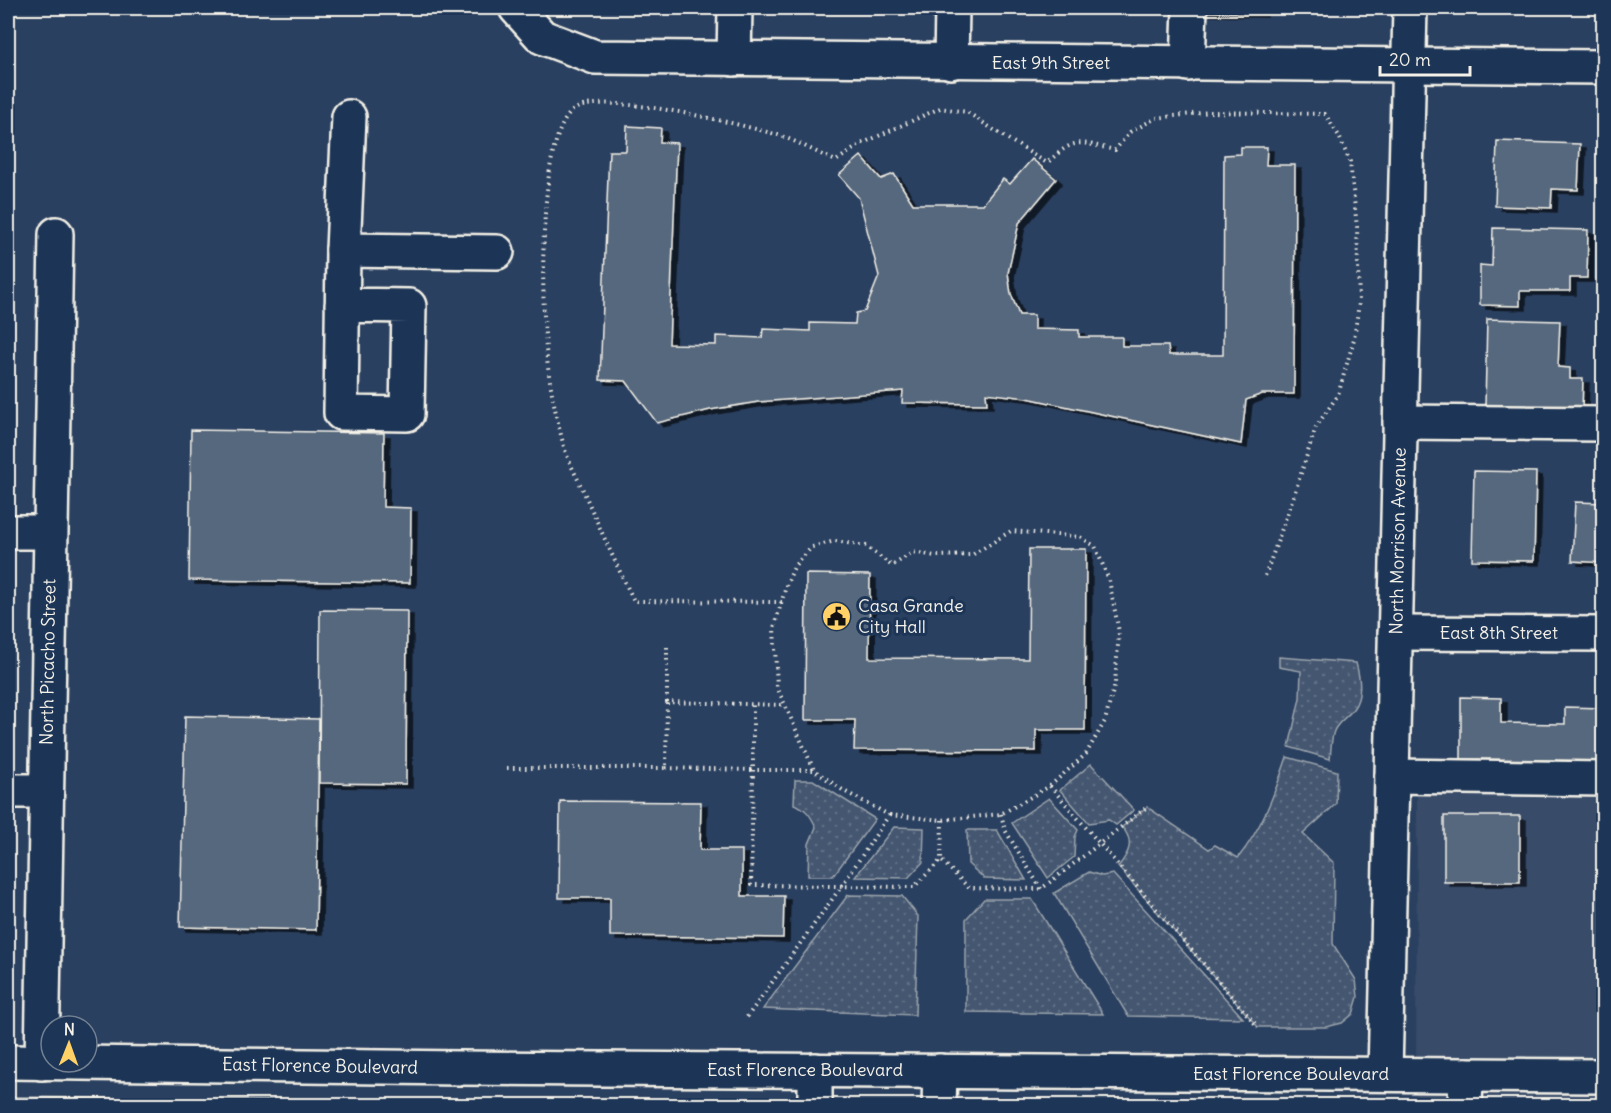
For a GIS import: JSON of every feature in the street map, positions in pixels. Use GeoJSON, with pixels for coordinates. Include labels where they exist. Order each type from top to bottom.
{"type":"FeatureCollection","features":[{"type":"Feature","properties":{"kind":"street","name":"East 9th Street"},"geometry":{"type":"LineString","coordinates":[[516,8],[542,37],[595,57],[1604,67]]}},
{"type":"Feature","properties":{"kind":"street"},"geometry":{"type":"LineString","coordinates":[[734,59],[735,8]]}},
{"type":"Feature","properties":{"kind":"street"},"geometry":{"type":"LineString","coordinates":[[951,8],[951,62]]}},
{"type":"Feature","properties":{"kind":"street"},"geometry":{"type":"LineString","coordinates":[[1188,64],[1190,8]]}},
{"type":"Feature","properties":{"kind":"street","name":"North Morrison Avenue"},"geometry":{"type":"LineString","coordinates":[[1385,1074],[1410,8]]}},
{"type":"Feature","properties":{"kind":"street"},"geometry":{"type":"LineString","coordinates":[[342,305],[350,117]]}},
{"type":"Feature","properties":{"kind":"street","name":"North Picacho Street"},"geometry":{"type":"LineString","coordinates":[[43,1014],[55,248]]}},
{"type":"Feature","properties":{"kind":"street"},"geometry":{"type":"LineString","coordinates":[[343,249],[497,252]]}},
{"type":"Feature","properties":{"kind":"street"},"geometry":{"type":"LineString","coordinates":[[1400,422],[1604,424]]}},
{"type":"Feature","properties":{"kind":"street"},"geometry":{"type":"LineString","coordinates":[[8,532],[50,532]]}},
{"type":"Feature","properties":{"kind":"street","name":"East 8th Street"},"geometry":{"type":"LineString","coordinates":[[1395,633],[1604,634]]}},
{"type":"Feature","properties":{"kind":"street"},"geometry":{"type":"LineString","coordinates":[[1392,776],[1604,779]]}},
{"type":"Feature","properties":{"kind":"street"},"geometry":{"type":"LineString","coordinates":[[8,791],[46,791]]}},
{"type":"Feature","properties":{"kind":"street","name":"East Florence Boulevard"},"geometry":{"type":"LineString","coordinates":[[8,1062],[39,1063]]}},
{"type":"Feature","properties":{"kind":"street","name":"East Florence Boulevard"},"geometry":{"type":"LineString","coordinates":[[99,1064],[1385,1074],[1465,1090],[1604,1076]]}},
{"type":"Feature","properties":{"kind":"street"},"geometry":{"type":"LineString","coordinates":[[815,1070],[815,1106]]}},
{"type":"Feature","properties":{"kind":"street"},"geometry":{"type":"LineString","coordinates":[[939,1106],[940,1071]]}},
{"type":"Feature","properties":{"kind":"path"},"geometry":{"type":"LineString","coordinates":[[782,602],[634,601],[608,549],[564,446],[547,360],[542,270],[548,179],[562,122],[575,108],[591,104],[624,104],[682,112],[780,135],[836,161],[861,144],[940,108],[967,112],[1047,163],[1065,146],[1081,142],[1114,150],[1130,132],[1156,118],[1210,112],[1325,114],[1339,136],[1350,162],[1357,227],[1359,303],[1355,330],[1338,395],[1316,427],[1264,579]]}},
{"type":"Feature","properties":{"kind":"path"},"geometry":{"type":"LineString","coordinates":[[1011,531],[1080,537],[1095,546],[1109,580],[1119,632],[1114,683],[1105,722],[1086,754],[1050,786],[1001,813],[942,820],[889,815],[844,791],[814,770],[784,705],[777,687],[774,628],[795,565],[812,547],[835,541],[866,546],[892,566],[913,552],[935,556],[972,555],[1011,531]]}},
{"type":"Feature","properties":{"kind":"path"},"geometry":{"type":"LineString","coordinates":[[665,768],[668,648]]}},
{"type":"Feature","properties":{"kind":"path"},"geometry":{"type":"LineString","coordinates":[[667,702],[784,705]]}},
{"type":"Feature","properties":{"kind":"path"},"geometry":{"type":"LineString","coordinates":[[753,704],[751,885],[914,887],[941,860],[942,820]]}},
{"type":"Feature","properties":{"kind":"path"},"geometry":{"type":"LineString","coordinates":[[507,768],[814,770]]}},
{"type":"Feature","properties":{"kind":"path"},"geometry":{"type":"LineString","coordinates":[[1050,786],[1258,1027]]}},
{"type":"Feature","properties":{"kind":"path"},"geometry":{"type":"LineString","coordinates":[[941,860],[969,888],[1041,889],[1147,807]]}},
{"type":"Feature","properties":{"kind":"path"},"geometry":{"type":"LineString","coordinates":[[1001,813],[1005,830],[1041,889]]}},
{"type":"Feature","properties":{"kind":"path"},"geometry":{"type":"LineString","coordinates":[[747,1017],[841,887],[889,815]]}},
{"type":"Feature","properties":{"kind":"shaded area"},"geometry":{"type":"Polygon","coordinates":[[[1417,764],[1603,766],[1603,1105],[1416,1106],[1417,764]]]}},
{"type":"Feature","properties":{"kind":"shaded area"},"geometry":{"type":"Polygon","coordinates":[[[8,775],[14,775],[8,936],[8,775]]]}},
{"type":"Feature","properties":{"kind":"green space"},"geometry":{"type":"Polygon","coordinates":[[[1279,657],[1356,663],[1359,681],[1358,698],[1351,712],[1334,731],[1330,759],[1289,747],[1300,698],[1301,671],[1279,667],[1279,657]]]}},
{"type":"Feature","properties":{"kind":"green space"},"geometry":{"type":"Polygon","coordinates":[[[1287,757],[1337,771],[1336,804],[1303,834],[1334,863],[1333,944],[1356,980],[1358,997],[1353,1014],[1342,1023],[1326,1027],[1258,1027],[1118,867],[1129,847],[1126,832],[1122,827],[1147,807],[1209,849],[1215,845],[1238,858],[1261,822],[1273,797],[1287,757]]]}},
{"type":"Feature","properties":{"kind":"green space"},"geometry":{"type":"Polygon","coordinates":[[[1091,764],[1134,810],[1116,825],[1109,820],[1089,823],[1060,790],[1091,764]]]}},
{"type":"Feature","properties":{"kind":"green space"},"geometry":{"type":"Polygon","coordinates":[[[795,780],[813,780],[875,819],[833,876],[808,876],[809,844],[816,827],[808,813],[794,804],[795,780]]]}},
{"type":"Feature","properties":{"kind":"green space"},"geometry":{"type":"Polygon","coordinates":[[[1049,798],[1078,830],[1075,837],[1074,857],[1048,878],[1012,823],[1049,798]]]}},
{"type":"Feature","properties":{"kind":"green space"},"geometry":{"type":"Polygon","coordinates":[[[894,827],[924,828],[923,862],[908,878],[855,877],[894,827]]]}},
{"type":"Feature","properties":{"kind":"green space"},"geometry":{"type":"Polygon","coordinates":[[[967,830],[997,830],[1026,880],[985,879],[968,864],[967,830]]]}},
{"type":"Feature","properties":{"kind":"green space"},"geometry":{"type":"Polygon","coordinates":[[[1089,872],[1102,876],[1113,874],[1243,1018],[1128,1016],[1054,893],[1089,872]]]}},
{"type":"Feature","properties":{"kind":"green space"},"geometry":{"type":"Polygon","coordinates":[[[848,895],[902,896],[918,916],[915,1015],[763,1009],[848,895]]]}},
{"type":"Feature","properties":{"kind":"green space"},"geometry":{"type":"Polygon","coordinates":[[[984,899],[1032,899],[1103,1014],[966,1012],[966,919],[984,899]]]}},
{"type":"Feature","properties":{"kind":"green space"},"geometry":{"type":"Polygon","coordinates":[[[8,1097],[502,1103],[502,1106],[8,1106],[8,1097]]]}},
{"type":"Feature","properties":{"kind":"building"},"geometry":{"type":"Polygon","coordinates":[[[1205,8],[1261,8],[1261,13],[1205,12],[1205,8]]]}},
{"type":"Feature","properties":{"kind":"building"},"geometry":{"type":"Polygon","coordinates":[[[627,126],[661,128],[660,142],[677,143],[669,344],[716,345],[716,336],[762,338],[763,329],[810,331],[810,323],[855,324],[856,313],[865,311],[879,276],[859,198],[839,175],[861,156],[881,179],[894,174],[913,204],[983,204],[1003,179],[1010,184],[1032,159],[1056,179],[1019,223],[1008,273],[1011,294],[1019,315],[1034,315],[1034,329],[1079,330],[1079,337],[1122,337],[1122,346],[1168,346],[1169,355],[1223,355],[1224,155],[1241,154],[1241,147],[1267,147],[1266,165],[1295,165],[1294,394],[1262,394],[1246,400],[1241,444],[1027,398],[986,393],[987,404],[902,403],[903,391],[758,402],[710,410],[657,423],[626,381],[600,380],[609,151],[626,151],[627,126]]]}},
{"type":"Feature","properties":{"kind":"building"},"geometry":{"type":"Polygon","coordinates":[[[1497,141],[1580,144],[1578,190],[1552,189],[1551,208],[1495,206],[1497,141]]]}},
{"type":"Feature","properties":{"kind":"building"},"geometry":{"type":"Polygon","coordinates":[[[1493,228],[1588,230],[1587,278],[1570,278],[1570,291],[1520,291],[1520,306],[1480,305],[1480,265],[1492,266],[1493,228]]]}},
{"type":"Feature","properties":{"kind":"building"},"geometry":{"type":"Polygon","coordinates":[[[1487,319],[1560,321],[1558,367],[1570,368],[1570,379],[1583,379],[1582,409],[1485,407],[1487,319]]]}},
{"type":"Feature","properties":{"kind":"building"},"geometry":{"type":"Polygon","coordinates":[[[191,430],[384,433],[383,507],[411,508],[410,583],[189,580],[191,430]]]}},
{"type":"Feature","properties":{"kind":"building"},"geometry":{"type":"Polygon","coordinates":[[[1474,471],[1536,472],[1534,561],[1472,560],[1474,471]]]}},
{"type":"Feature","properties":{"kind":"building"},"geometry":{"type":"Polygon","coordinates":[[[1575,502],[1604,503],[1604,563],[1572,561],[1575,502]]]}},
{"type":"Feature","properties":{"kind":"building","name":"Casa Grande City Hall"},"geometry":{"type":"Polygon","coordinates":[[[1029,549],[1086,549],[1085,730],[1036,730],[1036,751],[854,750],[855,720],[805,720],[806,574],[870,575],[869,658],[1028,659],[1029,549]]]}},
{"type":"Feature","properties":{"kind":"building"},"geometry":{"type":"Polygon","coordinates":[[[320,610],[407,611],[406,784],[319,783],[320,610]]]}},
{"type":"Feature","properties":{"kind":"building"},"geometry":{"type":"Polygon","coordinates":[[[1461,697],[1501,698],[1501,723],[1565,724],[1565,707],[1603,708],[1602,761],[1461,759],[1461,697]]]}},
{"type":"Feature","properties":{"kind":"building"},"geometry":{"type":"Polygon","coordinates":[[[185,716],[319,719],[316,930],[180,927],[185,716]]]}},
{"type":"Feature","properties":{"kind":"building"},"geometry":{"type":"Polygon","coordinates":[[[560,801],[701,802],[700,850],[742,850],[742,896],[784,896],[783,938],[610,936],[610,898],[559,898],[560,801]]]}},
{"type":"Feature","properties":{"kind":"building"},"geometry":{"type":"Polygon","coordinates":[[[1444,816],[1520,816],[1520,882],[1444,882],[1444,816]]]}},
{"type":"Feature","properties":{"kind":"place","name":"Casa Grande City Hall"},"geometry":{"type":"Point","coordinates":[837,616]}}]}
